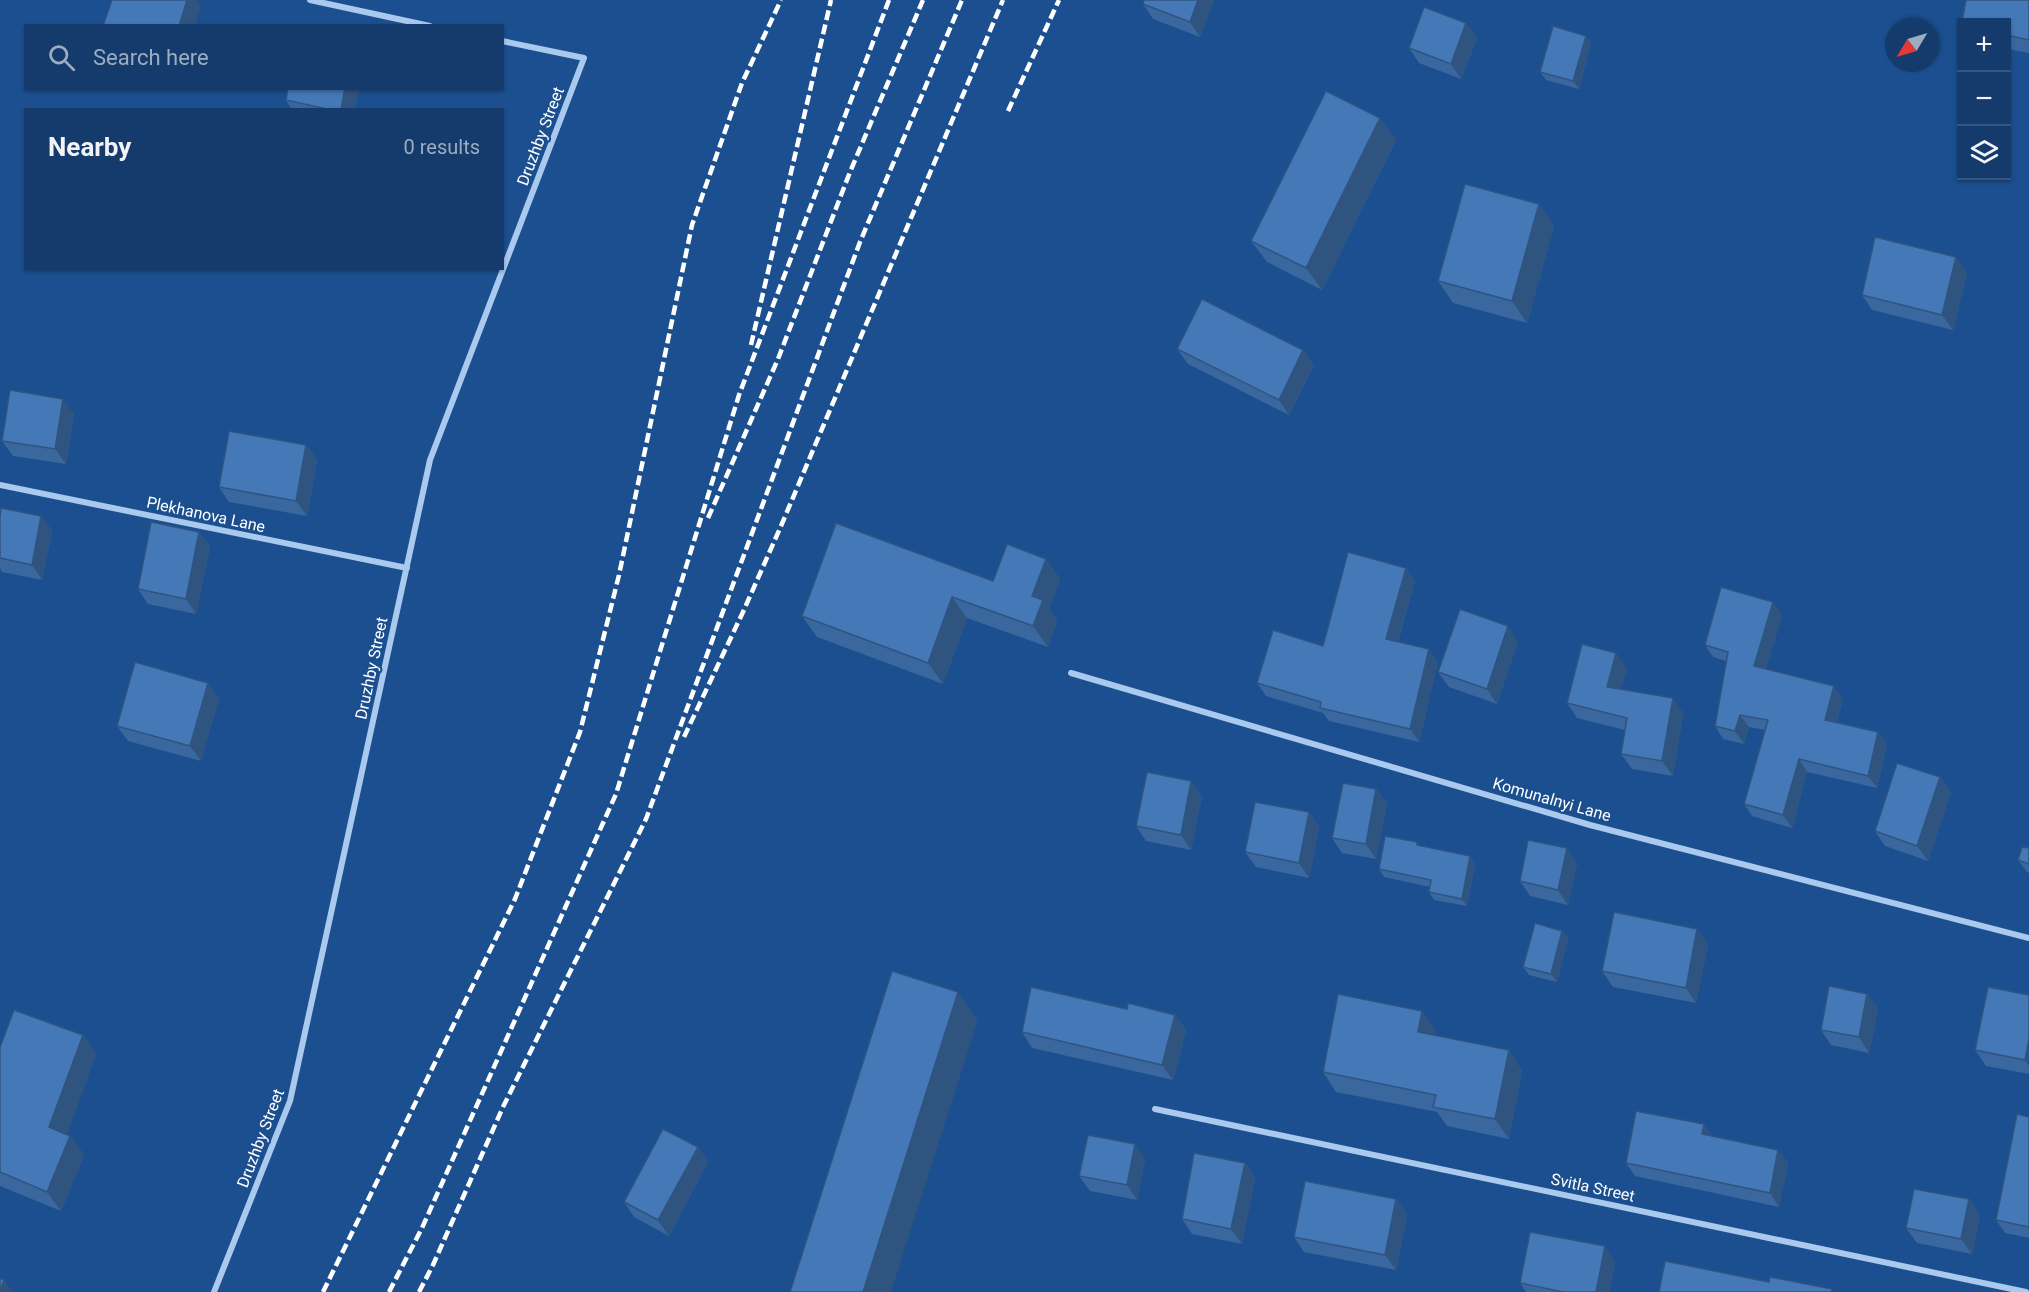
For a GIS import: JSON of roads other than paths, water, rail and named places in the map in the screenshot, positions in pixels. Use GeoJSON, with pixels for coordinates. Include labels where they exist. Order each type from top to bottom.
{"type":"FeatureCollection","features":[{"type":"Feature","properties":{"kind":"street"},"geometry":{"type":"LineString","coordinates":[[310,0],[421,24]]}},
{"type":"Feature","properties":{"kind":"street","name":"Druzhby Street"},"geometry":{"type":"LineString","coordinates":[[504,41],[584,58],[504,267]]}},
{"type":"Feature","properties":{"kind":"street","name":"Druzhby Street"},"geometry":{"type":"LineString","coordinates":[[214,1292],[290,1101],[430,460],[503,270]]}},
{"type":"Feature","properties":{"kind":"street","name":"Plekhanova Lane"},"geometry":{"type":"LineString","coordinates":[[0,485],[406,568]]}},
{"type":"Feature","properties":{"kind":"street","name":"Komunalnyi Lane"},"geometry":{"type":"LineString","coordinates":[[1071,673],[1590,825],[2029,938]]}},
{"type":"Feature","properties":{"kind":"street","name":"Svitla Street"},"geometry":{"type":"LineString","coordinates":[[1155,1109],[2026,1292]]}},
{"type":"Feature","properties":{"kind":"railway"},"geometry":{"type":"LineString","coordinates":[[323,1292],[515,899],[580,732],[619,575],[692,225],[742,83],[781,0]]}},
{"type":"Feature","properties":{"kind":"railway"},"geometry":{"type":"LineString","coordinates":[[751,345],[831,0]]}},
{"type":"Feature","properties":{"kind":"railway"},"geometry":{"type":"LineString","coordinates":[[389,1292],[422,1228],[616,794],[739,395],[889,0]]}},
{"type":"Feature","properties":{"kind":"railway"},"geometry":{"type":"LineString","coordinates":[[708,518],[778,359],[850,172],[923,0]]}},
{"type":"Feature","properties":{"kind":"railway"},"geometry":{"type":"LineString","coordinates":[[419,1292],[503,1107],[646,819],[860,242],[962,0]]}},
{"type":"Feature","properties":{"kind":"railway"},"geometry":{"type":"LineString","coordinates":[[684,737],[781,526],[1003,0]]}},
{"type":"Feature","properties":{"kind":"railway"},"geometry":{"type":"LineString","coordinates":[[1008,111],[1059,0]]}}]}
